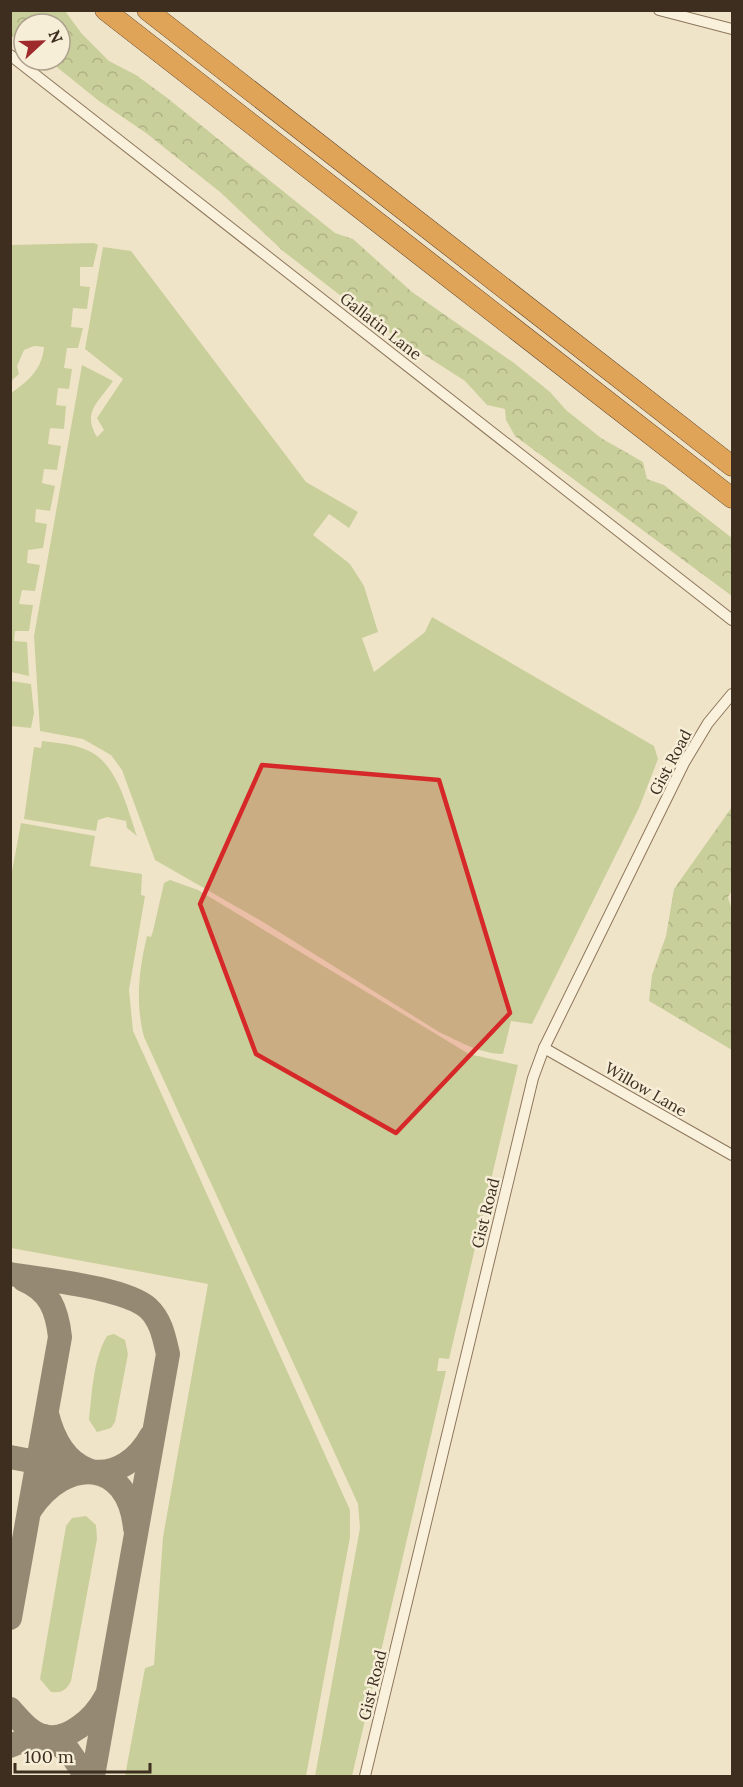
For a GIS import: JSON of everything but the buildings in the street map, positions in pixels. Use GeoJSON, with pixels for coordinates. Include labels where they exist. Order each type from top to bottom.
{"type":"FeatureCollection","features":[{"type":"Feature","properties":{"kind":"highway"},"geometry":{"type":"LineString","coordinates":[[105,10],[732,498]]}},
{"type":"Feature","properties":{"kind":"highway"},"geometry":{"type":"LineString","coordinates":[[147,10],[732,466]]}},
{"type":"Feature","properties":{"kind":"street"},"geometry":{"type":"LineString","coordinates":[[658,10],[732,29]]}},
{"type":"Feature","properties":{"kind":"street","name":"Gallatin Lane"},"geometry":{"type":"LineString","coordinates":[[10,55],[732,620]]}},
{"type":"Feature","properties":{"kind":"street","name":"Gist Road"},"geometry":{"type":"LineString","coordinates":[[365,1776],[533,1078],[544,1048],[684,763],[708,723],[732,694]]}},
{"type":"Feature","properties":{"kind":"street","name":"Willow Lane"},"geometry":{"type":"LineString","coordinates":[[544,1048],[732,1155]]}},
{"type":"Feature","properties":{"kind":"highlighted area"},"geometry":{"type":"Polygon","coordinates":[[[262,765],[439,780],[510,1013],[396,1133],[256,1054],[200,904],[262,765]]]}},
{"type":"Feature","properties":{"kind":"green space"},"geometry":{"type":"Polygon","coordinates":[[[11,10],[66,12],[12,12],[11,36],[11,10]]]}},
{"type":"Feature","properties":{"kind":"green space"},"geometry":{"type":"Polygon","coordinates":[[[72,20],[109,61],[136,75],[166,97],[335,233],[353,239],[412,292],[514,363],[601,438],[643,462],[647,479],[664,485],[732,538],[732,596],[515,436],[506,420],[505,409],[487,405],[465,381],[381,327],[283,251],[220,192],[146,133],[99,101],[63,72],[72,72],[72,20]]]}},
{"type":"Feature","properties":{"kind":"green space"},"geometry":{"type":"Polygon","coordinates":[[[94,243],[98,245],[93,267],[80,267],[80,286],[90,287],[87,309],[73,308],[71,327],[83,328],[78,348],[67,348],[64,368],[72,369],[69,389],[58,388],[56,405],[66,406],[64,429],[50,428],[48,444],[61,446],[57,470],[44,469],[42,483],[55,486],[50,511],[36,509],[35,522],[47,524],[43,548],[28,550],[27,563],[40,565],[35,591],[22,590],[19,604],[33,605],[29,631],[15,631],[14,641],[27,642],[29,676],[11,672],[10,394],[37,369],[44,347],[34,346],[24,350],[17,366],[19,374],[11,381],[11,245],[94,243]]]}},
{"type":"Feature","properties":{"kind":"green space"},"geometry":{"type":"Polygon","coordinates":[[[103,247],[131,251],[306,482],[358,512],[349,528],[329,514],[313,535],[350,564],[364,586],[378,632],[362,638],[374,672],[425,632],[432,617],[654,746],[658,759],[639,808],[532,1024],[511,1021],[503,1054],[478,1049],[439,1032],[263,922],[155,860],[122,770],[111,755],[83,739],[40,731],[34,636],[82,365],[113,381],[97,402],[92,414],[91,421],[97,437],[104,430],[97,418],[123,379],[85,349],[103,247]]]}},
{"type":"Feature","properties":{"kind":"green space"},"geometry":{"type":"Polygon","coordinates":[[[11,681],[31,684],[34,713],[31,728],[11,726],[11,681]]]}},
{"type":"Feature","properties":{"kind":"green space"},"geometry":{"type":"Polygon","coordinates":[[[42,741],[66,744],[89,751],[107,766],[120,788],[137,836],[127,828],[126,821],[107,817],[98,820],[96,831],[24,819],[34,747],[41,748],[42,741]]]}},
{"type":"Feature","properties":{"kind":"green space"},"geometry":{"type":"Polygon","coordinates":[[[732,807],[732,891],[728,897],[732,910],[732,1050],[649,1001],[652,975],[666,936],[674,889],[732,807]]]}},
{"type":"Feature","properties":{"kind":"green space"},"geometry":{"type":"Polygon","coordinates":[[[21,823],[95,836],[90,866],[142,874],[141,895],[145,896],[129,990],[133,1031],[350,1510],[350,1537],[306,1776],[125,1776],[145,1668],[154,1665],[163,1537],[208,1284],[11,1248],[10,882],[21,823]]]}},
{"type":"Feature","properties":{"kind":"green space"},"geometry":{"type":"Polygon","coordinates":[[[170,880],[198,890],[469,1054],[518,1065],[449,1359],[439,1358],[437,1371],[446,1371],[352,1776],[315,1776],[360,1528],[358,1504],[144,1037],[139,999],[142,961],[147,936],[151,937],[153,931],[164,883],[170,880]]]}},
{"type":"Feature","properties":{"kind":"green space"},"geometry":{"type":"Polygon","coordinates":[[[114,1334],[125,1340],[128,1354],[115,1422],[111,1428],[97,1432],[89,1420],[94,1377],[102,1345],[107,1336],[114,1334]]]}},
{"type":"Feature","properties":{"kind":"green space"},"geometry":{"type":"Polygon","coordinates":[[[86,1516],[96,1525],[97,1539],[71,1681],[63,1691],[51,1692],[40,1679],[66,1526],[72,1518],[86,1516]]]}},
{"type":"Feature","properties":{"kind":"taxiway"},"geometry":{"type":"LineString","coordinates":[[10,1274],[103,1290],[137,1301],[148,1308],[156,1318],[168,1354],[93,1776]]}},
{"type":"Feature","properties":{"kind":"taxiway"},"geometry":{"type":"LineString","coordinates":[[10,1618],[60,1337],[57,1318],[51,1302],[40,1290],[24,1280]]}},
{"type":"Feature","properties":{"kind":"taxiway"},"geometry":{"type":"LineString","coordinates":[[47,1414],[56,1440],[66,1455],[88,1470]]}},
{"type":"Feature","properties":{"kind":"taxiway"},"geometry":{"type":"LineString","coordinates":[[90,1471],[109,1471],[126,1464],[134,1458],[151,1436]]}},
{"type":"Feature","properties":{"kind":"taxiway"},"geometry":{"type":"LineString","coordinates":[[10,1457],[52,1465]]}},
{"type":"Feature","properties":{"kind":"taxiway"},"geometry":{"type":"LineString","coordinates":[[30,1510],[45,1492],[61,1480],[77,1474],[93,1472],[108,1477],[121,1488],[130,1505],[135,1528]]}},
{"type":"Feature","properties":{"kind":"taxiway"},"geometry":{"type":"LineString","coordinates":[[10,1709],[33,1732],[43,1736],[62,1736],[88,1720],[105,1698]]}},
{"type":"Feature","properties":{"kind":"taxiway"},"geometry":{"type":"LineString","coordinates":[[41,1736],[68,1750],[86,1776]]}},
{"type":"Feature","properties":{"kind":"taxiway"},"geometry":{"type":"LineString","coordinates":[[10,1746],[32,1737],[44,1736]]}}]}
